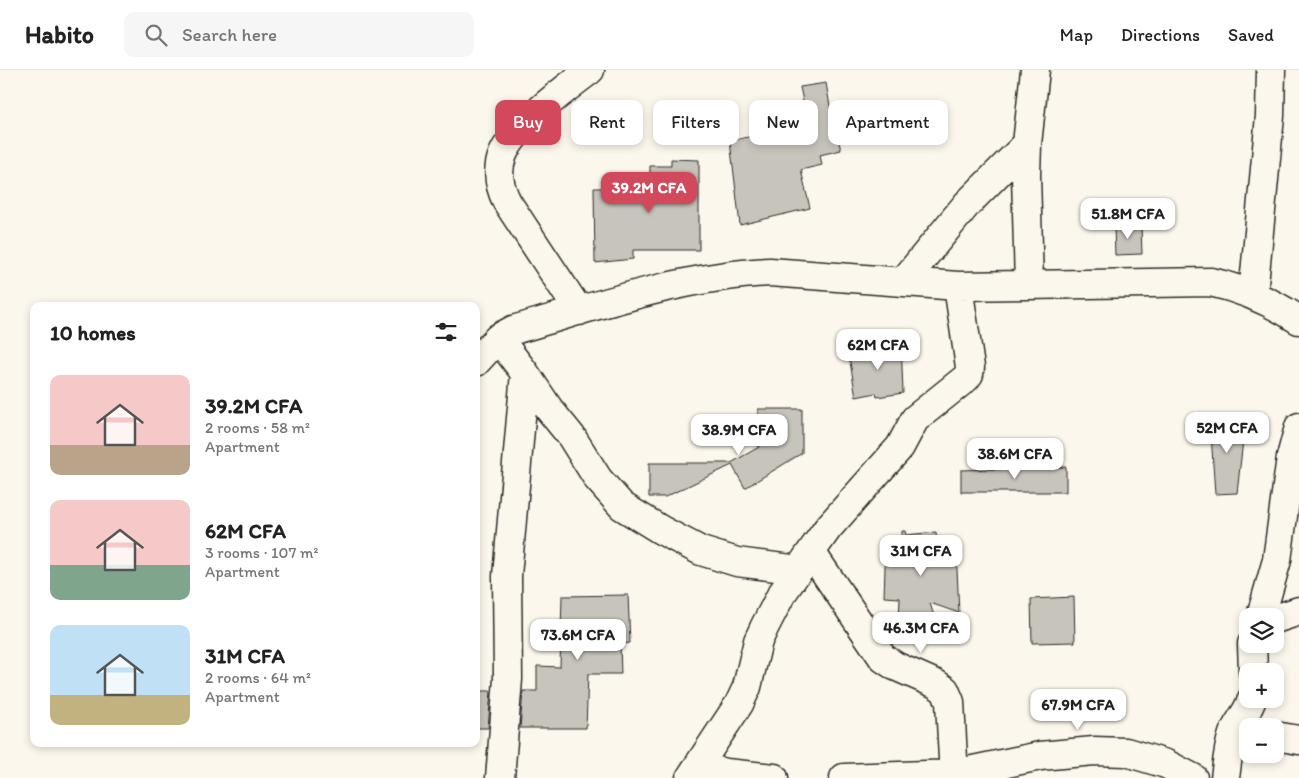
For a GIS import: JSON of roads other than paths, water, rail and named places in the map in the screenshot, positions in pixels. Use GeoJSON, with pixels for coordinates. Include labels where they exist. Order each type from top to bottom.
{"type":"FeatureCollection","features":[{"type":"Feature","properties":{"kind":"street"},"geometry":{"type":"LineString","coordinates":[[579,312],[507,202],[500,187],[499,170],[503,153],[518,131],[560,92],[590,70]]}},
{"type":"Feature","properties":{"kind":"street"},"geometry":{"type":"LineString","coordinates":[[1029,285],[1026,175],[1027,144],[1035,70]]}},
{"type":"Feature","properties":{"kind":"street"},"geometry":{"type":"LineString","coordinates":[[1253,295],[1270,116],[1271,70]]}},
{"type":"Feature","properties":{"kind":"street"},"geometry":{"type":"LineString","coordinates":[[903,282],[966,204],[1027,144]]}},
{"type":"Feature","properties":{"kind":"street"},"geometry":{"type":"LineString","coordinates":[[480,358],[498,338],[513,330],[665,287],[747,273],[770,272],[958,286],[1211,282],[1233,287],[1296,314]]}},
{"type":"Feature","properties":{"kind":"street"},"geometry":{"type":"LineString","coordinates":[[694,772],[739,704],[747,687],[758,641],[781,595],[828,528],[900,447],[915,420],[969,374],[970,367],[958,286]]}},
{"type":"Feature","properties":{"kind":"street"},"geometry":{"type":"LineString","coordinates":[[498,338],[571,436],[598,479],[622,506],[661,530],[701,551],[737,562],[805,561]]}},
{"type":"Feature","properties":{"kind":"street"},"geometry":{"type":"LineString","coordinates":[[500,778],[508,679],[507,576],[525,373]]}},
{"type":"Feature","properties":{"kind":"street"},"geometry":{"type":"LineString","coordinates":[[1263,608],[1277,560],[1291,456],[1299,427]]}},
{"type":"Feature","properties":{"kind":"street"},"geometry":{"type":"LineString","coordinates":[[805,561],[883,658],[895,666],[946,690],[950,702],[954,776]]}},
{"type":"Feature","properties":{"kind":"street"},"geometry":{"type":"LineString","coordinates":[[1284,616],[1299,611]]}},
{"type":"Feature","properties":{"kind":"street"},"geometry":{"type":"LineString","coordinates":[[1225,778],[1228,756],[1239,735]]}},
{"type":"Feature","properties":{"kind":"street"},"geometry":{"type":"LineString","coordinates":[[1284,738],[1299,740]]}},
{"type":"Feature","properties":{"kind":"street"},"geometry":{"type":"LineString","coordinates":[[844,778],[954,776],[1040,756],[1094,752],[1126,752],[1166,764],[1193,778]]}},
{"type":"Feature","properties":{"kind":"street"},"geometry":{"type":"LineString","coordinates":[[694,772],[774,778]]}}]}
